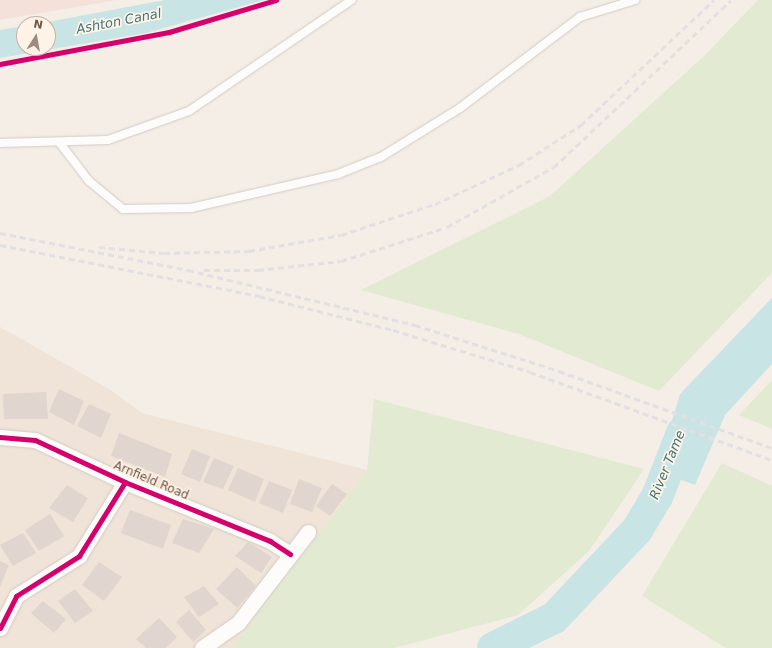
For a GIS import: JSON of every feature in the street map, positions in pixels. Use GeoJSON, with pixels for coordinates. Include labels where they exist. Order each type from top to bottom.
{"type":"FeatureCollection","features":[{"type":"Feature","properties":{"kind":"street","name":"Arnfield Road"},"geometry":{"type":"LineString","coordinates":[[0,437],[35,440],[125,482],[270,541],[290,554]]}},
{"type":"Feature","properties":{"kind":"street"},"geometry":{"type":"LineString","coordinates":[[0,628],[16,596],[79,556],[125,482]]}},
{"type":"Feature","properties":{"kind":"street"},"geometry":{"type":"LineString","coordinates":[[202,648],[238,623],[308,532]]}},
{"type":"Feature","properties":{"kind":"lane"},"geometry":{"type":"LineString","coordinates":[[0,143],[59,142],[126,136],[189,111],[352,0]]}},
{"type":"Feature","properties":{"kind":"lane"},"geometry":{"type":"LineString","coordinates":[[59,142],[89,181],[123,209],[191,208],[338,174],[380,157],[460,108],[580,17],[634,0]]}},
{"type":"Feature","properties":{"kind":"shaded area"},"geometry":{"type":"Polygon","coordinates":[[[0,0],[117,0],[16,16],[16,17],[0,20],[0,0]]]}},
{"type":"Feature","properties":{"kind":"shaded area"},"geometry":{"type":"Polygon","coordinates":[[[0,327],[109,389],[142,413],[367,470],[232,648],[0,648],[0,327]]]}},
{"type":"Feature","properties":{"kind":"green space"},"geometry":{"type":"Polygon","coordinates":[[[758,0],[772,0],[772,273],[659,391],[519,334],[361,290],[550,196],[704,56],[758,0]]]}},
{"type":"Feature","properties":{"kind":"green space"},"geometry":{"type":"Polygon","coordinates":[[[772,380],[772,429],[739,415],[772,380]]]}},
{"type":"Feature","properties":{"kind":"green space"},"geometry":{"type":"Polygon","coordinates":[[[374,399],[644,469],[589,551],[518,615],[394,648],[232,648],[367,470],[374,399]]]}},
{"type":"Feature","properties":{"kind":"green space"},"geometry":{"type":"Polygon","coordinates":[[[722,463],[772,486],[772,648],[726,648],[642,596],[722,463]]]}},
{"type":"Feature","properties":{"kind":"water","name":"Ashton Canal"},"geometry":{"type":"Polygon","coordinates":[[[165,0],[264,0],[146,33],[56,48],[56,20],[165,0]]]}},
{"type":"Feature","properties":{"kind":"water"},"geometry":{"type":"Polygon","coordinates":[[[16,27],[16,55],[0,58],[0,30],[16,27]]]}},
{"type":"Feature","properties":{"kind":"water"},"geometry":{"type":"Polygon","coordinates":[[[772,298],[772,364],[725,415],[695,485],[657,471],[680,394],[772,298]]]}},
{"type":"Feature","properties":{"kind":"building"},"geometry":{"type":"Polygon","coordinates":[[[59,389],[84,401],[74,425],[49,412],[59,389]]]}},
{"type":"Feature","properties":{"kind":"building"},"geometry":{"type":"Polygon","coordinates":[[[46,392],[48,419],[4,419],[3,394],[46,392]]]}},
{"type":"Feature","properties":{"kind":"building"},"geometry":{"type":"Polygon","coordinates":[[[89,404],[111,414],[101,438],[77,426],[89,404]]]}},
{"type":"Feature","properties":{"kind":"building"},"geometry":{"type":"Polygon","coordinates":[[[119,433],[172,454],[165,477],[111,456],[119,433]]]}},
{"type":"Feature","properties":{"kind":"building"},"geometry":{"type":"Polygon","coordinates":[[[192,449],[210,456],[200,482],[181,474],[192,449]]]}},
{"type":"Feature","properties":{"kind":"building"},"geometry":{"type":"Polygon","coordinates":[[[214,458],[234,466],[223,489],[203,482],[214,458]]]}},
{"type":"Feature","properties":{"kind":"building"},"geometry":{"type":"Polygon","coordinates":[[[238,468],[264,479],[255,502],[228,490],[238,468]]]}},
{"type":"Feature","properties":{"kind":"building"},"geometry":{"type":"Polygon","coordinates":[[[299,479],[322,488],[312,512],[290,504],[299,479]]]}},
{"type":"Feature","properties":{"kind":"building"},"geometry":{"type":"Polygon","coordinates":[[[269,481],[292,490],[283,513],[259,503],[269,481]]]}},
{"type":"Feature","properties":{"kind":"building"},"geometry":{"type":"Polygon","coordinates":[[[332,484],[347,494],[330,516],[316,506],[332,484]]]}},
{"type":"Feature","properties":{"kind":"building"},"geometry":{"type":"Polygon","coordinates":[[[67,485],[88,498],[73,522],[49,508],[67,485]]]}},
{"type":"Feature","properties":{"kind":"building"},"geometry":{"type":"Polygon","coordinates":[[[130,510],[171,525],[163,549],[121,533],[130,510]]]}},
{"type":"Feature","properties":{"kind":"building"},"geometry":{"type":"Polygon","coordinates":[[[50,514],[64,536],[39,551],[25,530],[50,514]]]}},
{"type":"Feature","properties":{"kind":"building"},"geometry":{"type":"Polygon","coordinates":[[[183,519],[214,529],[199,553],[172,543],[183,519]]]}},
{"type":"Feature","properties":{"kind":"building"},"geometry":{"type":"Polygon","coordinates":[[[23,533],[36,553],[13,566],[0,545],[23,533]]]}},
{"type":"Feature","properties":{"kind":"building"},"geometry":{"type":"Polygon","coordinates":[[[248,542],[272,557],[261,573],[235,556],[248,542]]]}},
{"type":"Feature","properties":{"kind":"building"},"geometry":{"type":"Polygon","coordinates":[[[0,561],[9,565],[0,587],[0,561]]]}},
{"type":"Feature","properties":{"kind":"building"},"geometry":{"type":"Polygon","coordinates":[[[99,562],[122,577],[104,601],[82,585],[99,562]]]}},
{"type":"Feature","properties":{"kind":"building"},"geometry":{"type":"Polygon","coordinates":[[[237,567],[256,586],[237,608],[216,589],[237,567]]]}},
{"type":"Feature","properties":{"kind":"building"},"geometry":{"type":"Polygon","coordinates":[[[204,586],[219,604],[199,617],[184,597],[204,586]]]}},
{"type":"Feature","properties":{"kind":"building"},"geometry":{"type":"Polygon","coordinates":[[[75,589],[93,611],[75,623],[58,601],[75,589]]]}},
{"type":"Feature","properties":{"kind":"building"},"geometry":{"type":"Polygon","coordinates":[[[43,601],[66,619],[54,633],[31,613],[43,601]]]}},
{"type":"Feature","properties":{"kind":"building"},"geometry":{"type":"Polygon","coordinates":[[[189,610],[206,630],[193,642],[176,622],[189,610]]]}},
{"type":"Feature","properties":{"kind":"building"},"geometry":{"type":"Polygon","coordinates":[[[159,618],[177,637],[166,648],[146,648],[136,639],[159,618]]]}},
{"type":"Feature","properties":{"kind":"waterway","name":"River Tame"},"geometry":{"type":"LineString","coordinates":[[493,648],[554,618],[637,530],[657,497],[682,433]]}},
{"type":"Feature","properties":{"kind":"railway"},"geometry":{"type":"LineString","coordinates":[[99,247],[164,253],[249,251],[341,235],[435,204],[519,165],[581,125],[714,0]]}},
{"type":"Feature","properties":{"kind":"railway"},"geometry":{"type":"LineString","coordinates":[[204,270],[258,270],[341,261],[447,227],[554,167],[731,0]]}},
{"type":"Feature","properties":{"kind":"railway"},"geometry":{"type":"LineString","coordinates":[[0,233],[188,270],[415,325],[559,371],[772,448]]}},
{"type":"Feature","properties":{"kind":"railway"},"geometry":{"type":"LineString","coordinates":[[0,245],[259,296],[393,330],[530,372],[772,460]]}},
{"type":"Feature","properties":{"kind":"cycle path"},"geometry":{"type":"LineString","coordinates":[[0,64],[169,32],[276,0]]}},
{"type":"Feature","properties":{"kind":"cycle path"},"geometry":{"type":"LineString","coordinates":[[0,437],[35,440],[125,482],[270,541],[290,554]]}},
{"type":"Feature","properties":{"kind":"cycle path"},"geometry":{"type":"LineString","coordinates":[[0,628],[16,596],[79,556],[125,482]]}}]}
